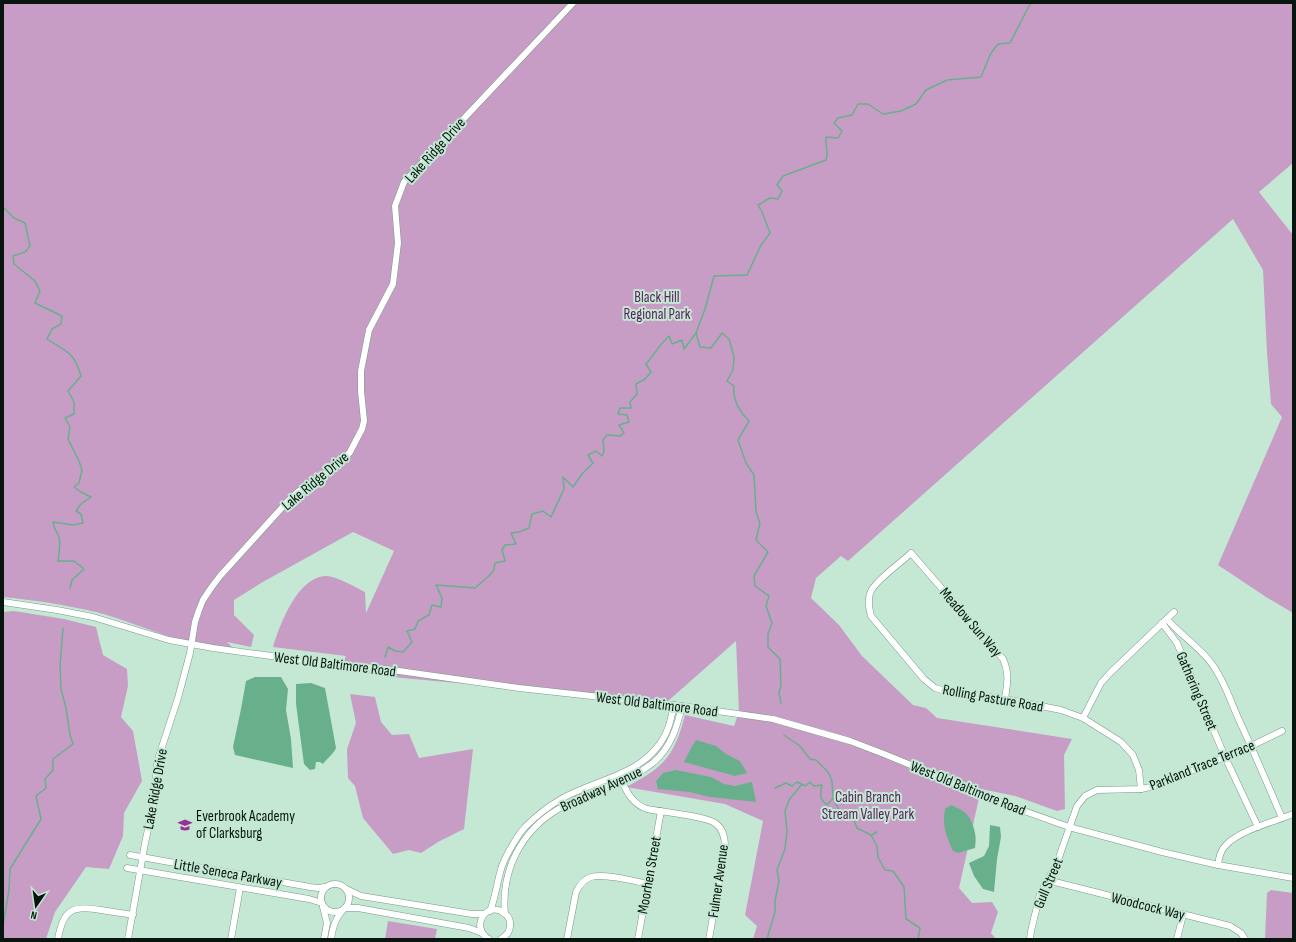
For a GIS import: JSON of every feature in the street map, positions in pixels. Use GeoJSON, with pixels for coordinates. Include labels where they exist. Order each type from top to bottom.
{"type":"FeatureCollection","features":[{"type":"Feature","properties":{"kind":"street","name":"Lake Ridge Drive"},"geometry":{"type":"LineString","coordinates":[[128,939],[153,807],[157,764],[178,698],[195,622],[203,600],[215,582],[288,501],[299,491],[339,465],[359,438],[364,420],[361,391],[361,371],[369,330],[393,284],[398,243],[395,206],[404,182],[573,3]]}},
{"type":"Feature","properties":{"kind":"street","name":"Rolling Pasture Road"},"geometry":{"type":"LineString","coordinates":[[911,554],[876,584],[871,592],[868,607],[871,616],[924,679],[935,688],[949,692],[1004,699],[1061,710],[1083,718],[1122,742],[1133,756],[1139,770],[1141,789]]}},
{"type":"Feature","properties":{"kind":"street","name":"Meadow Sun Way"},"geometry":{"type":"LineString","coordinates":[[911,554],[1003,659],[1007,668],[1008,677],[1004,699]]}},
{"type":"Feature","properties":{"kind":"street","name":"West Old Baltimore Road"},"geometry":{"type":"LineString","coordinates":[[3,602],[86,616],[152,636],[191,644],[290,659],[385,669],[519,688],[674,705],[773,719],[850,741],[1013,807],[1069,827],[1162,852],[1218,865],[1293,878]]}},
{"type":"Feature","properties":{"kind":"street"},"geometry":{"type":"LineString","coordinates":[[1083,718],[1101,683],[1106,677],[1174,612]]}},
{"type":"Feature","properties":{"kind":"street","name":"Gathering Street"},"geometry":{"type":"LineString","coordinates":[[1164,621],[1198,648],[1214,666],[1282,818]]}},
{"type":"Feature","properties":{"kind":"street","name":"Gathering Street"},"geometry":{"type":"LineString","coordinates":[[1164,621],[1177,642],[1225,757],[1258,827]]}},
{"type":"Feature","properties":{"kind":"street","name":"Broadway Avenue"},"geometry":{"type":"LineString","coordinates":[[501,939],[506,935],[510,926],[508,917],[505,914],[503,900],[510,868],[527,835],[540,821],[562,806],[620,777],[643,761],[657,748],[667,730],[674,705]]}},
{"type":"Feature","properties":{"kind":"street","name":"Broadway Avenue"},"geometry":{"type":"LineString","coordinates":[[485,937],[480,927],[480,920],[487,912],[495,898],[502,866],[512,846],[525,827],[542,812],[561,799],[647,767],[663,752],[670,742],[676,729],[682,706]]}},
{"type":"Feature","properties":{"kind":"street","name":"Parkland Trace Terrace"},"geometry":{"type":"LineString","coordinates":[[1069,827],[1077,806],[1085,796],[1097,790],[1141,789],[1155,786],[1251,746],[1282,731]]}},
{"type":"Feature","properties":{"kind":"street","name":"Fulmer Avenue"},"geometry":{"type":"LineString","coordinates":[[620,777],[630,798],[640,807],[704,819],[715,823],[723,832],[725,848],[709,939]]}},
{"type":"Feature","properties":{"kind":"street","name":"Moorhen Street"},"geometry":{"type":"LineString","coordinates":[[638,939],[660,811]]}},
{"type":"Feature","properties":{"kind":"street"},"geometry":{"type":"LineString","coordinates":[[1218,865],[1220,854],[1225,846],[1235,838],[1258,827],[1293,814]]}},
{"type":"Feature","properties":{"kind":"street","name":"Gull Street"},"geometry":{"type":"LineString","coordinates":[[1030,939],[1040,894],[1056,863],[1069,827]]}},
{"type":"Feature","properties":{"kind":"street","name":"Little Seneca Parkway"},"geometry":{"type":"LineString","coordinates":[[130,855],[310,887],[326,887]]}},
{"type":"Feature","properties":{"kind":"street","name":"Little Seneca Parkway"},"geometry":{"type":"LineString","coordinates":[[127,868],[309,899],[322,905]]}},
{"type":"Feature","properties":{"kind":"street"},"geometry":{"type":"LineString","coordinates":[[567,939],[576,892],[586,880],[592,877],[600,876],[648,884]]}},
{"type":"Feature","properties":{"kind":"street","name":"Woodcock Way"},"geometry":{"type":"LineString","coordinates":[[1047,880],[1230,926],[1241,933],[1245,939]]}},
{"type":"Feature","properties":{"kind":"street"},"geometry":{"type":"LineString","coordinates":[[324,939],[327,922],[322,905],[321,894],[326,887],[336,883],[361,896],[472,914],[495,910],[505,914]]}},
{"type":"Feature","properties":{"kind":"street"},"geometry":{"type":"LineString","coordinates":[[231,939],[240,888]]}},
{"type":"Feature","properties":{"kind":"street"},"geometry":{"type":"LineString","coordinates":[[331,939],[334,924],[349,900],[346,889]]}},
{"type":"Feature","properties":{"kind":"street"},"geometry":{"type":"LineString","coordinates":[[322,905],[334,912],[344,909],[358,908],[462,926],[469,928],[485,937]]}},
{"type":"Feature","properties":{"kind":"street"},"geometry":{"type":"LineString","coordinates":[[58,939],[60,926],[63,919],[73,910],[88,908],[133,915]]}},
{"type":"Feature","properties":{"kind":"street"},"geometry":{"type":"LineString","coordinates":[[1177,939],[1183,915]]}},
{"type":"Feature","properties":{"kind":"green space","name":"Black Hill Regional Park"},"geometry":{"type":"Polygon","coordinates":[[[3,3],[1293,3],[1293,163],[1259,192],[1293,235],[1293,613],[1218,565],[1282,417],[1271,404],[1263,270],[1233,219],[848,561],[841,556],[816,578],[811,598],[839,625],[862,656],[913,705],[926,708],[937,718],[1072,739],[1064,755],[1065,809],[1057,811],[1015,796],[981,789],[959,888],[972,903],[992,902],[998,912],[991,933],[996,939],[753,939],[757,926],[745,915],[763,821],[725,804],[626,787],[650,773],[666,759],[672,751],[685,715],[734,726],[739,712],[736,641],[668,701],[380,676],[341,667],[346,656],[273,647],[280,626],[291,604],[298,593],[315,579],[330,576],[365,592],[366,613],[394,551],[353,532],[261,583],[234,600],[234,615],[254,635],[251,647],[227,642],[234,649],[212,646],[174,638],[96,612],[50,603],[3,597],[3,3]]]}},
{"type":"Feature","properties":{"kind":"green space"},"geometry":{"type":"Polygon","coordinates":[[[14,611],[64,619],[96,627],[103,655],[127,669],[128,686],[121,717],[133,731],[142,781],[124,813],[123,836],[109,869],[86,867],[55,912],[46,939],[3,939],[3,612],[14,611]]]}},
{"type":"Feature","properties":{"kind":"green space"},"geometry":{"type":"Polygon","coordinates":[[[350,694],[375,697],[381,722],[392,735],[409,734],[419,758],[473,749],[464,829],[438,842],[421,853],[409,850],[393,854],[363,818],[355,786],[348,778],[347,749],[356,723],[350,694]]]}},
{"type":"Feature","properties":{"kind":"green space"},"geometry":{"type":"Polygon","coordinates":[[[1271,890],[1293,893],[1293,939],[1265,939],[1267,893],[1271,890]]]}},
{"type":"Feature","properties":{"kind":"green space"},"geometry":{"type":"Polygon","coordinates":[[[388,921],[437,929],[435,939],[385,939],[388,921]]]}},
{"type":"Feature","properties":{"kind":"shaded area"},"geometry":{"type":"Polygon","coordinates":[[[255,677],[281,677],[288,689],[286,710],[291,739],[293,768],[235,755],[233,747],[246,681],[255,677]]]}},
{"type":"Feature","properties":{"kind":"shaded area"},"geometry":{"type":"Polygon","coordinates":[[[311,683],[325,688],[336,748],[323,764],[316,762],[315,769],[310,770],[304,764],[296,704],[296,684],[311,683]]]}},
{"type":"Feature","properties":{"kind":"shaded area"},"geometry":{"type":"Polygon","coordinates":[[[696,740],[716,746],[726,754],[740,761],[747,773],[735,776],[684,762],[696,740]]]}},
{"type":"Feature","properties":{"kind":"shaded area"},"geometry":{"type":"Polygon","coordinates":[[[676,770],[711,777],[724,784],[735,786],[752,782],[756,802],[658,789],[656,781],[663,773],[676,770]]]}},
{"type":"Feature","properties":{"kind":"shaded area"},"geometry":{"type":"Polygon","coordinates":[[[951,805],[960,809],[969,816],[975,834],[975,848],[958,853],[953,851],[944,826],[945,809],[951,805]]]}},
{"type":"Feature","properties":{"kind":"shaded area"},"geometry":{"type":"Polygon","coordinates":[[[990,825],[1000,827],[1001,837],[994,892],[983,889],[974,876],[969,863],[984,856],[989,846],[990,825]]]}},
{"type":"Feature","properties":{"kind":"waterway"},"geometry":{"type":"LineString","coordinates":[[385,657],[388,647],[395,651],[403,652],[412,642],[407,631],[415,629],[418,621],[429,615],[432,605],[441,607],[442,598],[436,585],[475,588],[494,570],[495,563],[505,561],[502,550],[505,545],[516,544],[511,533],[529,528],[532,514],[543,511],[551,517],[564,489],[563,477],[573,487],[582,474],[593,463],[588,455],[596,451],[602,456],[604,452],[603,440],[607,435],[620,436],[624,433],[619,425],[629,422],[627,415],[618,414],[620,408],[631,408],[630,402],[637,394],[636,384],[645,379],[651,372],[646,364],[669,336],[672,344],[682,340],[684,349],[696,333],[705,309],[714,276],[747,275],[761,245],[770,233],[758,205],[770,198],[778,199],[782,191],[777,185],[783,176],[826,160],[826,137],[838,138],[842,131],[834,123],[838,118],[852,115],[858,104],[868,104],[883,114],[901,111],[916,104],[926,90],[947,80],[981,77],[991,53],[998,44],[1010,43],[1032,3]]}},
{"type":"Feature","properties":{"kind":"waterway"},"geometry":{"type":"LineString","coordinates":[[3,207],[14,218],[25,223],[30,246],[25,252],[13,256],[14,264],[35,281],[40,291],[35,303],[62,316],[61,324],[52,329],[47,339],[72,357],[81,376],[68,391],[74,402],[74,414],[65,418],[70,427],[68,439],[82,470],[79,483],[74,487],[91,497],[81,504],[76,511],[81,514],[83,523],[73,525],[53,522],[60,540],[58,561],[74,561],[84,569],[72,580],[70,588]]}},
{"type":"Feature","properties":{"kind":"waterway"},"geometry":{"type":"LineString","coordinates":[[696,333],[700,347],[711,348],[722,333],[729,339],[734,357],[733,370],[727,381],[734,386],[734,396],[737,405],[749,421],[738,440],[746,463],[754,475],[756,512],[760,523],[756,540],[768,552],[754,576],[755,586],[769,596],[766,606],[772,623],[768,634],[768,647],[780,659],[781,685],[779,693],[781,703]]}},
{"type":"Feature","properties":{"kind":"waterway"},"geometry":{"type":"LineString","coordinates":[[3,926],[9,890],[10,869],[41,819],[36,796],[46,788],[45,779],[53,770],[53,759],[73,744],[61,689],[60,666],[63,628]]}},
{"type":"Feature","properties":{"kind":"waterway"},"geometry":{"type":"LineString","coordinates":[[784,735],[800,746],[810,759],[816,760],[828,772],[832,781],[833,798],[840,812],[854,820],[857,828],[871,835],[877,846],[878,857],[885,870],[893,871],[904,887],[906,919],[920,928],[918,939]]}},
{"type":"Feature","properties":{"kind":"waterway"},"geometry":{"type":"LineString","coordinates":[[775,788],[786,783],[792,786],[797,782],[805,786],[810,782],[814,786],[822,785],[821,796],[827,805],[833,798]]}},
{"type":"Feature","properties":{"kind":"waterway"},"geometry":{"type":"LineString","coordinates":[[767,939],[775,912],[775,901],[779,881],[777,870],[785,849],[787,831],[785,811],[789,800],[802,784]]}},
{"type":"Feature","properties":{"kind":"waterway"},"geometry":{"type":"LineString","coordinates":[[872,835],[877,832]]}},
{"type":"Feature","properties":{"kind":"place","name":"Everbrook Academy of Clarksburg"},"geometry":{"type":"Point","coordinates":[185,825]}},
{"type":"Feature","properties":{"kind":"park label","name":"Cabin Branch Stream Valley Park"},"geometry":{"type":"Point","coordinates":[868,806]}}]}
